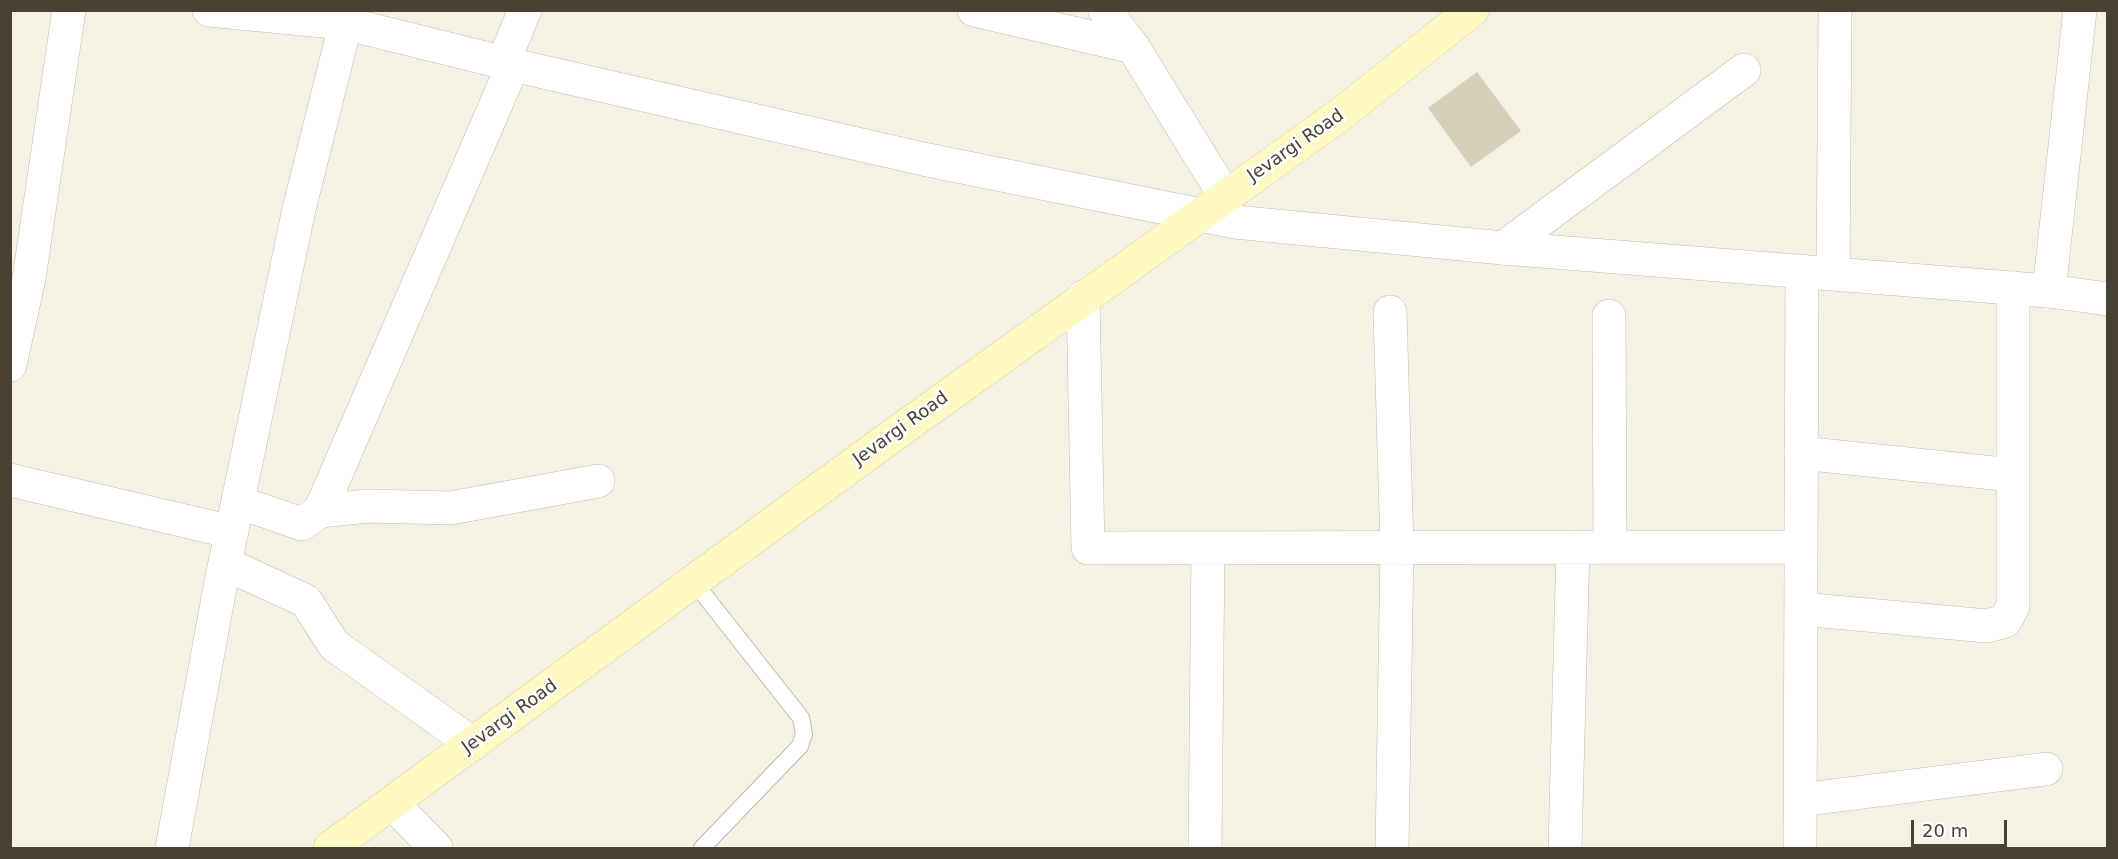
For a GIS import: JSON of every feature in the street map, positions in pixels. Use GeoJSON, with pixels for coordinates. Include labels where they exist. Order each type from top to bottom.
{"type":"FeatureCollection","features":[{"type":"Feature","properties":{"kind":"main road","name":"Jevargi Road"},"geometry":{"type":"LineString","coordinates":[[330,849],[1083,297],[1341,114],[1472,10]]}},
{"type":"Feature","properties":{"kind":"street"},"geometry":{"type":"LineString","coordinates":[[10,365],[21,260],[69,10]]}},
{"type":"Feature","properties":{"kind":"street"},"geometry":{"type":"LineString","coordinates":[[209,10],[346,17],[508,64],[923,159],[1235,222],[1503,248],[2049,291],[2108,299]]}},
{"type":"Feature","properties":{"kind":"street"},"geometry":{"type":"LineString","coordinates":[[320,511],[508,64],[525,10]]}},
{"type":"Feature","properties":{"kind":"street"},"geometry":{"type":"LineString","coordinates":[[974,10],[1133,47]]}},
{"type":"Feature","properties":{"kind":"street"},"geometry":{"type":"LineString","coordinates":[[1105,10],[1133,47],[1225,196]]}},
{"type":"Feature","properties":{"kind":"street"},"geometry":{"type":"LineString","coordinates":[[1800,849],[1801,453],[1817,272],[1835,10]]}},
{"type":"Feature","properties":{"kind":"street"},"geometry":{"type":"LineString","coordinates":[[2049,291],[2080,10]]}},
{"type":"Feature","properties":{"kind":"street"},"geometry":{"type":"LineString","coordinates":[[172,849],[225,564],[299,209],[346,17]]}},
{"type":"Feature","properties":{"kind":"street"},"geometry":{"type":"LineString","coordinates":[[1503,248],[1744,70]]}},
{"type":"Feature","properties":{"kind":"street"},"geometry":{"type":"LineString","coordinates":[[1800,609],[1987,626],[2005,621],[2013,606],[2013,288]]}},
{"type":"Feature","properties":{"kind":"street"},"geometry":{"type":"LineString","coordinates":[[1083,297],[1088,548],[1801,547]]}},
{"type":"Feature","properties":{"kind":"street"},"geometry":{"type":"LineString","coordinates":[[1390,312],[1397,548],[1392,849]]}},
{"type":"Feature","properties":{"kind":"street"},"geometry":{"type":"LineString","coordinates":[[1610,316],[1610,547]]}},
{"type":"Feature","properties":{"kind":"street"},"geometry":{"type":"LineString","coordinates":[[1801,453],[2013,475]]}},
{"type":"Feature","properties":{"kind":"street"},"geometry":{"type":"LineString","coordinates":[[10,480],[235,517],[302,524],[320,511],[368,507],[451,508],[598,481]]}},
{"type":"Feature","properties":{"kind":"street"},"geometry":{"type":"LineString","coordinates":[[1565,849],[1574,547]]}},
{"type":"Feature","properties":{"kind":"street"},"geometry":{"type":"LineString","coordinates":[[1205,849],[1208,548]]}},
{"type":"Feature","properties":{"kind":"street"},"geometry":{"type":"LineString","coordinates":[[225,564],[306,601],[334,645],[473,744]]}},
{"type":"Feature","properties":{"kind":"street"},"geometry":{"type":"LineString","coordinates":[[1800,800],[2046,769]]}},
{"type":"Feature","properties":{"kind":"street"},"geometry":{"type":"LineString","coordinates":[[392,804],[436,849]]}},
{"type":"Feature","properties":{"kind":"lane"},"geometry":{"type":"LineString","coordinates":[[694,582],[801,718],[804,734],[800,746],[702,849]]}},
{"type":"Feature","properties":{"kind":"building"},"geometry":{"type":"Polygon","coordinates":[[[1477,72],[1521,131],[1471,167],[1428,108],[1477,72]]]}}]}
